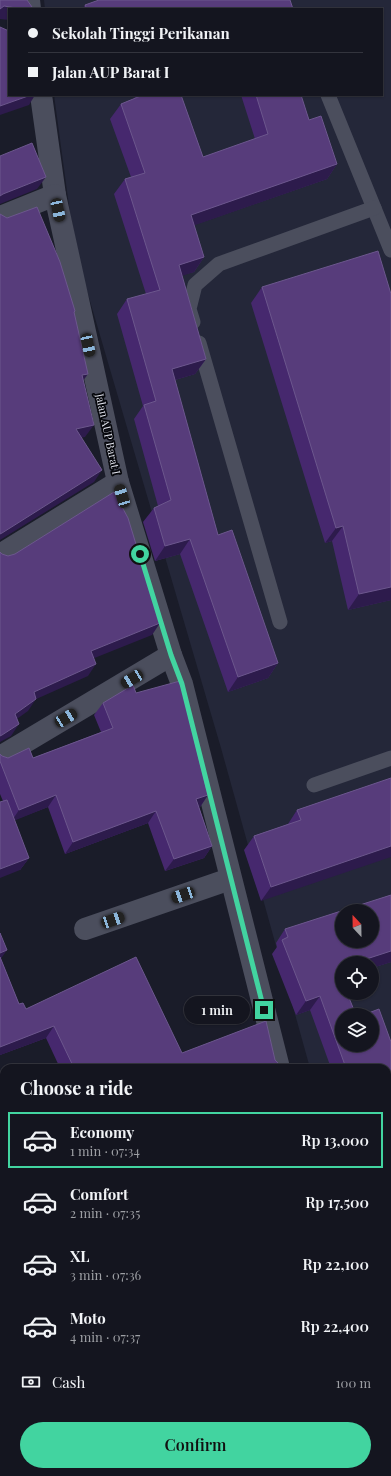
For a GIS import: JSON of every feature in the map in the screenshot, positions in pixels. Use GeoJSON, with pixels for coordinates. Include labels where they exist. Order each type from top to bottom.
{"type":"FeatureCollection","features":[{"type":"Feature","properties":{"kind":"street","name":"Jalan AUP Barat I"},"geometry":{"type":"LineString","coordinates":[[41,96],[55,195],[118,482],[171,655],[182,684],[230,879],[278,1064]]}},
{"type":"Feature","properties":{"kind":"street"},"geometry":{"type":"LineString","coordinates":[[0,217],[55,195]]}},
{"type":"Feature","properties":{"kind":"street"},"geometry":{"type":"LineString","coordinates":[[0,555],[118,482]]}},
{"type":"Feature","properties":{"kind":"street"},"geometry":{"type":"LineString","coordinates":[[0,756],[171,655]]}},
{"type":"Feature","properties":{"kind":"street"},"geometry":{"type":"LineString","coordinates":[[86,929],[230,879]]}},
{"type":"Feature","properties":{"kind":"lane"},"geometry":{"type":"LineString","coordinates":[[328,96],[391,250]]}},
{"type":"Feature","properties":{"kind":"lane"},"geometry":{"type":"LineString","coordinates":[[280,622],[189,309],[195,285],[219,264],[374,208]]}},
{"type":"Feature","properties":{"kind":"lane"},"geometry":{"type":"LineString","coordinates":[[314,785],[391,758]]}},
{"type":"Feature","properties":{"kind":"shaded area"},"geometry":{"type":"Polygon","coordinates":[[[44,0],[391,0],[391,1064],[309,1064],[221,748],[85,284],[70,213],[54,96],[383,96],[383,8],[45,8],[44,0]]]}},
{"type":"Feature","properties":{"kind":"building"},"geometry":{"type":"Polygon","coordinates":[[[0,0],[27,0],[32,7],[16,8],[4,6],[0,9],[0,0]]]}},
{"type":"Feature","properties":{"kind":"building"},"geometry":{"type":"Polygon","coordinates":[[[99,0],[290,0],[293,8],[86,8],[85,5],[99,0]]]}},
{"type":"Feature","properties":{"kind":"building"},"geometry":{"type":"Polygon","coordinates":[[[0,27],[8,31],[8,96],[28,96],[0,106],[0,27]]]}},
{"type":"Feature","properties":{"kind":"building"},"geometry":{"type":"Polygon","coordinates":[[[141,96],[181,96],[203,157],[268,134],[256,96],[301,96],[309,120],[321,116],[337,164],[191,215],[204,257],[179,265],[206,359],[172,369],[218,535],[232,530],[278,663],[238,677],[190,539],[165,546],[154,508],[171,500],[144,405],[156,401],[127,299],[160,290],[125,179],[145,173],[121,104],[141,96]]]}},
{"type":"Feature","properties":{"kind":"building"},"geometry":{"type":"Polygon","coordinates":[[[32,143],[46,177],[0,196],[0,156],[32,143]]]}},
{"type":"Feature","properties":{"kind":"building"},"geometry":{"type":"Polygon","coordinates":[[[37,207],[60,262],[75,311],[88,374],[82,375],[94,425],[76,429],[102,470],[0,534],[0,214],[7,218],[37,207]]]}},
{"type":"Feature","properties":{"kind":"building"},"geometry":{"type":"Polygon","coordinates":[[[378,251],[391,294],[391,587],[359,594],[343,526],[336,528],[262,287],[378,251]]]}},
{"type":"Feature","properties":{"kind":"building"},"geometry":{"type":"Polygon","coordinates":[[[114,492],[128,518],[160,623],[91,651],[96,664],[34,692],[36,699],[15,714],[19,724],[0,736],[0,552],[8,556],[15,554],[114,492]]]}},
{"type":"Feature","properties":{"kind":"building"},"geometry":{"type":"Polygon","coordinates":[[[180,681],[208,795],[196,799],[212,846],[174,859],[156,811],[73,842],[56,795],[19,810],[0,761],[0,754],[8,758],[29,748],[33,758],[113,728],[103,703],[133,685],[136,693],[180,681]]]}},
{"type":"Feature","properties":{"kind":"building"},"geometry":{"type":"Polygon","coordinates":[[[391,778],[391,846],[271,887],[254,836],[301,820],[297,810],[391,778]]]}},
{"type":"Feature","properties":{"kind":"building"},"geometry":{"type":"Polygon","coordinates":[[[7,800],[29,858],[0,869],[0,802],[7,800]]]}},
{"type":"Feature","properties":{"kind":"building"},"geometry":{"type":"Polygon","coordinates":[[[391,895],[391,951],[376,956],[335,956],[335,1000],[350,1000],[353,1008],[335,1008],[335,1038],[320,996],[306,1001],[282,940],[288,937],[285,929],[335,913],[335,948],[379,948],[379,904],[363,904],[391,895]]]}},
{"type":"Feature","properties":{"kind":"building"},"geometry":{"type":"Polygon","coordinates":[[[0,933],[7,950],[0,953],[0,933]]]}},
{"type":"Feature","properties":{"kind":"building"},"geometry":{"type":"Polygon","coordinates":[[[0,957],[19,1004],[23,1003],[26,1009],[136,957],[182,1053],[266,1021],[275,1060],[279,1064],[72,1064],[54,1026],[0,1047],[0,957]]]}},
{"type":"Feature","properties":{"kind":"building"},"geometry":{"type":"Polygon","coordinates":[[[379,1009],[391,1042],[391,1064],[345,1064],[340,1052],[379,1052],[379,1009]]]}},
{"type":"Feature","properties":{"kind":"route"},"geometry":{"type":"LineString","coordinates":[[140,554],[171,655],[182,684],[264,1010]]}}]}
